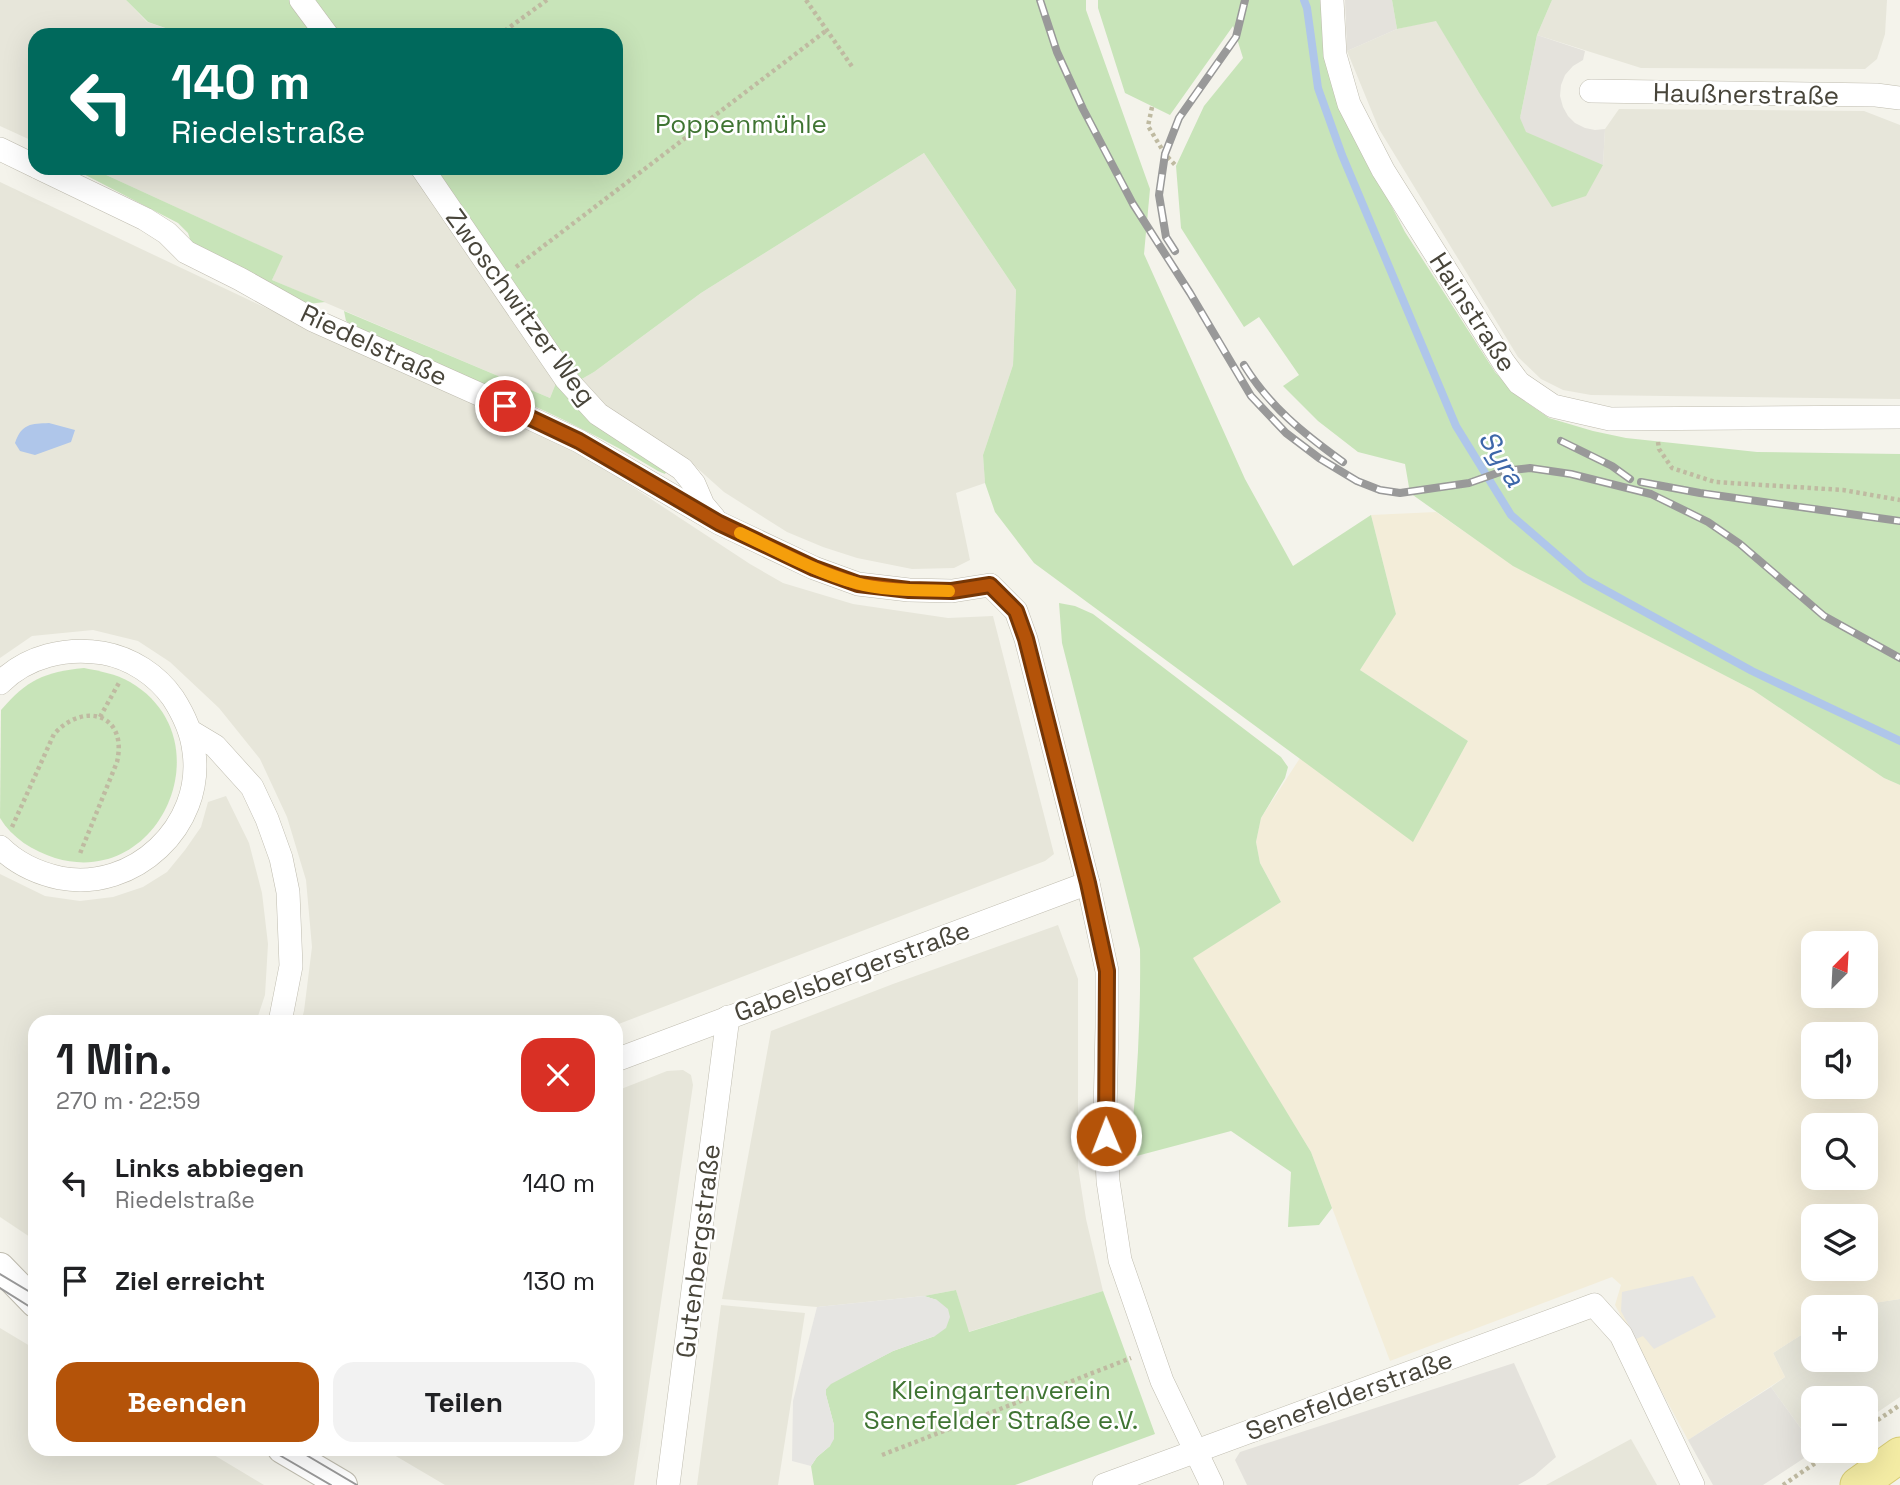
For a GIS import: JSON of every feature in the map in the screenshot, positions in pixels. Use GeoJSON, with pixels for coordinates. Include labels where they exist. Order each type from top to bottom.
{"type":"FeatureCollection","features":[{"type":"Feature","properties":{"kind":"main road"},"geometry":{"type":"LineString","coordinates":[[1858,1485],[1900,1455]]}},
{"type":"Feature","properties":{"kind":"street"},"geometry":{"type":"LineString","coordinates":[[301,0],[322,28]]}},
{"type":"Feature","properties":{"kind":"street","name":"Hainstraße"},"geometry":{"type":"LineString","coordinates":[[1332,0],[1335,55],[1349,104],[1383,170],[1519,383],[1553,406],[1610,419],[1900,417]]}},
{"type":"Feature","properties":{"kind":"street","name":"Haußnerstraße"},"geometry":{"type":"LineString","coordinates":[[1591,92],[1876,95],[1900,98]]}},
{"type":"Feature","properties":{"kind":"street","name":"Riedelstraße"},"geometry":{"type":"LineString","coordinates":[[0,149],[28,163]]}},
{"type":"Feature","properties":{"kind":"street","name":"Riedelstraße"},"geometry":{"type":"LineString","coordinates":[[54,175],[145,219],[167,233],[186,252],[313,320],[579,441],[719,523],[814,568],[858,584],[909,590],[952,591],[990,585],[1016,611],[1026,639],[1088,883]]}},
{"type":"Feature","properties":{"kind":"street","name":"Zwoschwitzer Weg"},"geometry":{"type":"LineString","coordinates":[[427,175],[566,379],[598,414],[682,469],[694,484],[704,505],[719,523]]}},
{"type":"Feature","properties":{"kind":"street"},"geometry":{"type":"LineString","coordinates":[[0,683],[25,664],[46,655],[79,651],[112,655],[133,663],[152,676],[168,692],[181,710],[190,731],[194,753],[194,776],[182,819],[169,838],[135,866],[92,880],[69,880],[27,867],[1,848]]}},
{"type":"Feature","properties":{"kind":"street"},"geometry":{"type":"LineString","coordinates":[[190,731],[215,746],[252,786],[281,858],[288,892],[291,966],[281,1015]]}},
{"type":"Feature","properties":{"kind":"street"},"geometry":{"type":"LineString","coordinates":[[1088,883],[1107,971],[1105,1113],[1108,1181],[1120,1259],[1162,1381],[1212,1485]]}},
{"type":"Feature","properties":{"kind":"street","name":"Gabelsbergerstraße"},"geometry":{"type":"LineString","coordinates":[[623,1057],[1088,883]]}},
{"type":"Feature","properties":{"kind":"street","name":"Gutenbergstraße"},"geometry":{"type":"LineString","coordinates":[[668,1485],[728,1017]]}},
{"type":"Feature","properties":{"kind":"street"},"geometry":{"type":"LineString","coordinates":[[0,1267],[28,1296]]}},
{"type":"Feature","properties":{"kind":"street"},"geometry":{"type":"LineString","coordinates":[[0,1293],[28,1301]]}},
{"type":"Feature","properties":{"kind":"street","name":"Senefelderstraße"},"geometry":{"type":"LineString","coordinates":[[1104,1485],[1594,1305],[1621,1335],[1693,1485]]}},
{"type":"Feature","properties":{"kind":"street"},"geometry":{"type":"LineString","coordinates":[[294,1456],[342,1485]]}},
{"type":"Feature","properties":{"kind":"path"},"geometry":{"type":"LineString","coordinates":[[509,28],[547,0]]}},
{"type":"Feature","properties":{"kind":"path"},"geometry":{"type":"LineString","coordinates":[[807,0],[853,68]]}},
{"type":"Feature","properties":{"kind":"path"},"geometry":{"type":"LineString","coordinates":[[498,280],[827,30]]}},
{"type":"Feature","properties":{"kind":"path"},"geometry":{"type":"LineString","coordinates":[[1152,107],[1148,126],[1176,166]]}},
{"type":"Feature","properties":{"kind":"path"},"geometry":{"type":"LineString","coordinates":[[1654,418],[1659,449],[1672,468],[1715,482],[1843,490],[1900,500]]}},
{"type":"Feature","properties":{"kind":"path"},"geometry":{"type":"LineString","coordinates":[[1,848],[54,734],[72,719],[94,715],[103,718],[114,727],[120,749],[69,880]]}},
{"type":"Feature","properties":{"kind":"path"},"geometry":{"type":"LineString","coordinates":[[882,1455],[1151,1350]]}},
{"type":"Feature","properties":{"kind":"path"},"geometry":{"type":"LineString","coordinates":[[1878,1420],[1900,1405]]}},
{"type":"Feature","properties":{"kind":"path"},"geometry":{"type":"LineString","coordinates":[[1783,1485],[1815,1463]]}},
{"type":"Feature","properties":{"kind":"shaded area"},"geometry":{"type":"Polygon","coordinates":[[[0,0],[126,0],[147,22],[165,28],[28,28],[28,139],[0,126],[0,0]]]}},
{"type":"Feature","properties":{"kind":"shaded area"},"geometry":{"type":"Polygon","coordinates":[[[1345,0],[1392,0],[1397,29],[1347,51],[1345,0]]]}},
{"type":"Feature","properties":{"kind":"shaded area"},"geometry":{"type":"Polygon","coordinates":[[[1552,0],[1887,0],[1885,34],[1877,59],[1865,69],[1641,68],[1537,35],[1552,0]]]}},
{"type":"Feature","properties":{"kind":"shaded area"},"geometry":{"type":"Polygon","coordinates":[[[1436,20],[1478,91],[1603,165],[1605,129],[1619,109],[1864,111],[1900,125],[1900,399],[1591,395],[1563,390],[1541,379],[1518,357],[1379,129],[1347,51],[1397,29],[1436,20]]]}},
{"type":"Feature","properties":{"kind":"shaded area"},"geometry":{"type":"Polygon","coordinates":[[[1537,35],[1585,51],[1583,60],[1565,75],[1560,96],[1568,116],[1575,123],[1595,130],[1605,129],[1603,165],[1526,132],[1520,118],[1537,35]]]}},
{"type":"Feature","properties":{"kind":"shaded area"},"geometry":{"type":"Polygon","coordinates":[[[924,153],[1016,290],[1013,365],[983,455],[985,483],[956,493],[970,560],[954,568],[912,569],[857,558],[787,532],[724,492],[696,467],[595,399],[580,380],[701,293],[924,153]]]}},
{"type":"Feature","properties":{"kind":"shaded area"},"geometry":{"type":"Polygon","coordinates":[[[106,175],[419,175],[556,383],[550,398],[272,280],[282,256],[106,175]]]}},
{"type":"Feature","properties":{"kind":"shaded area"},"geometry":{"type":"Polygon","coordinates":[[[0,182],[287,318],[575,449],[783,583],[853,604],[948,618],[993,616],[1054,854],[1045,861],[623,1022],[623,1015],[303,1015],[312,947],[306,880],[287,817],[260,759],[219,708],[170,662],[138,641],[93,630],[32,636],[0,658],[0,182]]]}},
{"type":"Feature","properties":{"kind":"shaded area"},"geometry":{"type":"Polygon","coordinates":[[[1436,512],[1514,566],[1753,690],[1884,778],[1900,785],[1900,1299],[1878,1302],[1878,1295],[1801,1295],[1801,1335],[1773,1353],[1785,1377],[1688,1440],[1615,1305],[1621,1285],[1612,1277],[1390,1361],[1311,1152],[1192,958],[1281,902],[1260,863],[1256,842],[1261,818],[1300,758],[1413,841],[1468,741],[1360,670],[1396,614],[1371,515],[1436,512]]]}},
{"type":"Feature","properties":{"kind":"shaded area"},"geometry":{"type":"Polygon","coordinates":[[[226,796],[249,843],[262,893],[268,944],[265,995],[258,1015],[28,1015],[28,1236],[0,1217],[0,874],[45,896],[80,901],[113,897],[143,887],[167,872],[185,850],[201,827],[208,802],[226,796]]]}},
{"type":"Feature","properties":{"kind":"shaded area"},"geometry":{"type":"Polygon","coordinates":[[[1058,925],[1078,979],[1078,1167],[1086,1219],[1103,1291],[968,1332],[956,1290],[817,1307],[722,1299],[771,1031],[1058,925]]]}},
{"type":"Feature","properties":{"kind":"shaded area"},"geometry":{"type":"Polygon","coordinates":[[[683,1070],[691,1075],[693,1085],[634,1485],[445,1485],[396,1456],[623,1456],[623,1088],[667,1071],[683,1070]]]}},
{"type":"Feature","properties":{"kind":"shaded area"},"geometry":{"type":"Polygon","coordinates":[[[1693,1276],[1716,1317],[1654,1349],[1643,1336],[1636,1339],[1621,1311],[1622,1292],[1693,1276]]]}},
{"type":"Feature","properties":{"kind":"shaded area"},"geometry":{"type":"Polygon","coordinates":[[[924,1296],[937,1300],[948,1309],[950,1317],[946,1328],[935,1336],[893,1351],[831,1384],[826,1389],[826,1395],[834,1425],[834,1439],[811,1466],[792,1461],[793,1401],[817,1307],[924,1296]]]}},
{"type":"Feature","properties":{"kind":"shaded area"},"geometry":{"type":"Polygon","coordinates":[[[1900,1299],[1900,1397],[1878,1412],[1878,1386],[1801,1386],[1801,1428],[1771,1387],[1785,1377],[1773,1353],[1801,1335],[1801,1372],[1878,1372],[1878,1302],[1900,1299]]]}},
{"type":"Feature","properties":{"kind":"shaded area"},"geometry":{"type":"Polygon","coordinates":[[[721,1305],[805,1313],[778,1485],[697,1485],[721,1305]]]}},
{"type":"Feature","properties":{"kind":"shaded area"},"geometry":{"type":"Polygon","coordinates":[[[0,1328],[28,1345],[28,1456],[216,1456],[264,1485],[0,1485],[0,1328]]]}},
{"type":"Feature","properties":{"kind":"shaded area"},"geometry":{"type":"Polygon","coordinates":[[[1514,1363],[1556,1457],[1534,1476],[1518,1485],[1247,1485],[1235,1460],[1240,1452],[1514,1363]]]}},
{"type":"Feature","properties":{"kind":"shaded area"},"geometry":{"type":"Polygon","coordinates":[[[1771,1387],[1801,1428],[1801,1460],[1763,1485],[1713,1485],[1688,1440],[1771,1387]]]}},
{"type":"Feature","properties":{"kind":"shaded area"},"geometry":{"type":"Polygon","coordinates":[[[1631,1439],[1657,1485],[1546,1485],[1631,1439]]]}},
{"type":"Feature","properties":{"kind":"green space"},"geometry":{"type":"Polygon","coordinates":[[[126,0],[289,0],[311,28],[165,28],[148,22],[126,0]]]}},
{"type":"Feature","properties":{"kind":"green space","name":"Poppenmühle"},"geometry":{"type":"Polygon","coordinates":[[[312,0],[1086,0],[1086,10],[1150,189],[1144,254],[1245,479],[1293,566],[1371,515],[1396,614],[1360,670],[1468,741],[1413,842],[1034,563],[995,512],[985,483],[983,455],[1013,365],[1016,290],[924,153],[701,293],[580,380],[441,175],[623,175],[623,28],[332,28],[312,0]]]}},
{"type":"Feature","properties":{"kind":"green space"},"geometry":{"type":"Polygon","coordinates":[[[1098,0],[1325,0],[1340,107],[1405,232],[1495,372],[1516,395],[1549,418],[1626,438],[1757,452],[1900,454],[1900,785],[1884,778],[1753,690],[1513,566],[1410,493],[1405,464],[1358,452],[1318,421],[1283,386],[1299,375],[1259,317],[1244,327],[1181,228],[1176,166],[1204,106],[1243,58],[1233,26],[1170,115],[1125,93],[1098,8],[1098,0]]]}},
{"type":"Feature","properties":{"kind":"green space"},"geometry":{"type":"Polygon","coordinates":[[[1392,0],[1552,0],[1537,35],[1520,118],[1526,132],[1603,165],[1586,196],[1552,207],[1436,21],[1397,29],[1392,0]]]}},
{"type":"Feature","properties":{"kind":"green space"},"geometry":{"type":"Polygon","coordinates":[[[85,175],[106,175],[283,256],[272,280],[325,302],[308,304],[193,248],[188,233],[178,223],[85,175]]]}},
{"type":"Feature","properties":{"kind":"green space"},"geometry":{"type":"Polygon","coordinates":[[[344,311],[550,398],[556,383],[546,363],[667,470],[665,474],[550,413],[362,332],[346,321],[344,311]]]}},
{"type":"Feature","properties":{"kind":"green space"},"geometry":{"type":"Polygon","coordinates":[[[1059,603],[1093,614],[1281,757],[1288,767],[1285,778],[1261,818],[1256,842],[1260,863],[1281,902],[1193,958],[1311,1152],[1332,1208],[1319,1225],[1288,1227],[1291,1172],[1231,1131],[1129,1158],[1138,1054],[1140,949],[1062,643],[1059,603]]]}},
{"type":"Feature","properties":{"kind":"green space"},"geometry":{"type":"Polygon","coordinates":[[[84,668],[130,682],[159,707],[174,738],[176,771],[168,803],[151,831],[125,852],[93,862],[55,858],[39,852],[17,838],[0,818],[1,710],[19,691],[37,679],[84,668]]]}},
{"type":"Feature","properties":{"kind":"green space","name":"Kleingartenverein Senefelder Straße e.V."},"geometry":{"type":"Polygon","coordinates":[[[956,1290],[969,1332],[1103,1291],[1155,1434],[1015,1485],[814,1485],[811,1466],[830,1446],[834,1425],[826,1389],[831,1383],[893,1351],[935,1336],[937,1300],[924,1296],[956,1290]]]}},
{"type":"Feature","properties":{"kind":"water"},"geometry":{"type":"Polygon","coordinates":[[[49,423],[75,430],[71,442],[35,455],[20,451],[15,443],[24,428],[32,424],[49,423]]]}},
{"type":"Feature","properties":{"kind":"waterway","name":"Syra"},"geometry":{"type":"LineString","coordinates":[[1304,0],[1318,88],[1342,155],[1456,426],[1511,515],[1585,579],[1752,671],[1900,741]]}},
{"type":"Feature","properties":{"kind":"tram line"},"geometry":{"type":"LineString","coordinates":[[0,1274],[28,1291]]}},
{"type":"Feature","properties":{"kind":"tram line"},"geometry":{"type":"LineString","coordinates":[[0,1288],[28,1306]]}},
{"type":"Feature","properties":{"kind":"tram line"},"geometry":{"type":"LineString","coordinates":[[281,1456],[331,1485]]}},
{"type":"Feature","properties":{"kind":"tram line"},"geometry":{"type":"LineString","coordinates":[[308,1456],[357,1485]]}},
{"type":"Feature","properties":{"kind":"railway"},"geometry":{"type":"LineString","coordinates":[[1040,0],[1057,52],[1083,109],[1133,204],[1251,396],[1286,433],[1319,458],[1357,481],[1380,490],[1400,493],[1469,483],[1503,471],[1530,468],[1571,474],[1651,494],[1708,522],[1740,544],[1824,616],[1900,658]]}},
{"type":"Feature","properties":{"kind":"railway"},"geometry":{"type":"LineString","coordinates":[[1175,251],[1166,237],[1159,195],[1165,154],[1179,118],[1236,37],[1245,0]]}},
{"type":"Feature","properties":{"kind":"railway"},"geometry":{"type":"LineString","coordinates":[[1244,365],[1265,394],[1288,418],[1343,462]]}},
{"type":"Feature","properties":{"kind":"railway"},"geometry":{"type":"LineString","coordinates":[[1561,441],[1612,466],[1630,479]]}},
{"type":"Feature","properties":{"kind":"railway"},"geometry":{"type":"LineString","coordinates":[[1641,482],[1900,521]]}},
{"type":"Feature","properties":{"kind":"slow traffic"},"geometry":{"type":"LineString","coordinates":[[740,533],[814,568],[858,584],[949,591]]}},
{"type":"Feature","properties":{"kind":"route"},"geometry":{"type":"LineString","coordinates":[[505,406],[579,441],[719,523],[814,568],[858,584],[909,590],[952,591],[990,585],[1016,611],[1026,639],[1083,861],[1107,971],[1106,1136]]}}]}
